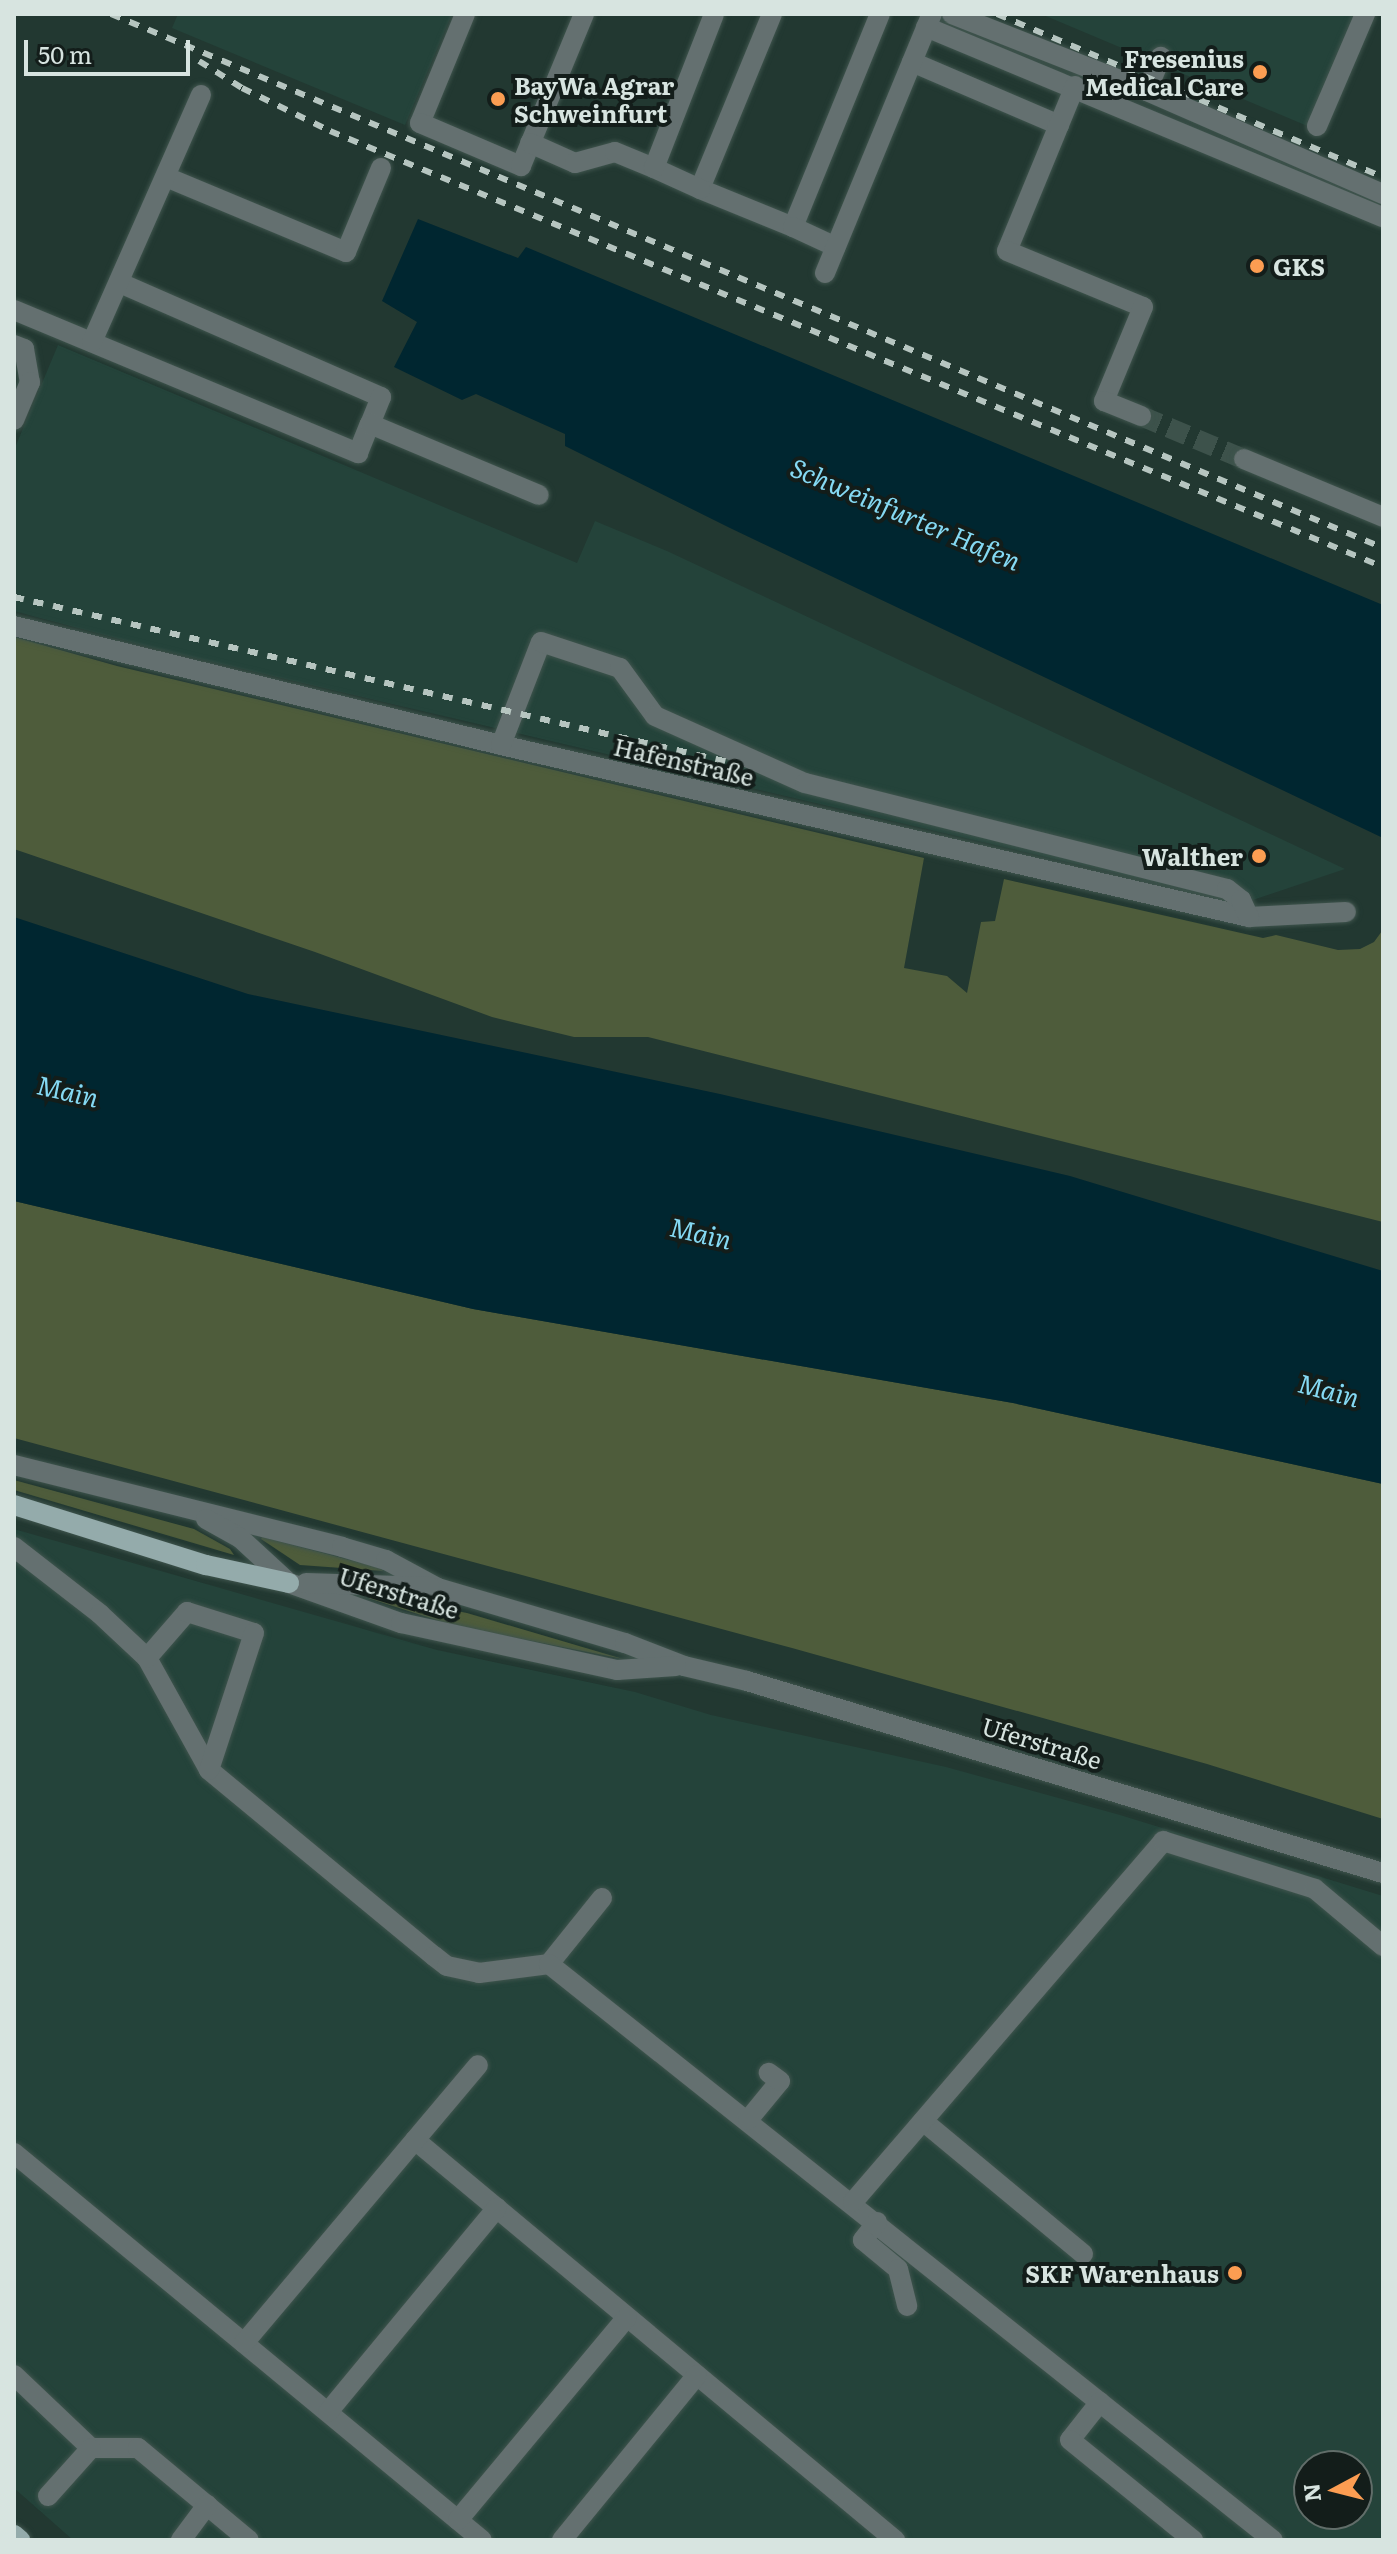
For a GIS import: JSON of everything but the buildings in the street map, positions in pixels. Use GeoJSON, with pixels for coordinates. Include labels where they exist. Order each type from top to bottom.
{"type":"FeatureCollection","features":[{"type":"Feature","properties":{"kind":"main road"},"geometry":{"type":"LineString","coordinates":[[14,1505],[206,1565],[289,1583]]}},
{"type":"Feature","properties":{"kind":"main road"},"geometry":{"type":"LineString","coordinates":[[14,2535],[20,2540]]}},
{"type":"Feature","properties":{"kind":"street"},"geometry":{"type":"LineString","coordinates":[[465,14],[420,123],[521,166],[584,14]]}},
{"type":"Feature","properties":{"kind":"street"},"geometry":{"type":"LineString","coordinates":[[654,168],[714,14]]}},
{"type":"Feature","properties":{"kind":"street"},"geometry":{"type":"LineString","coordinates":[[700,189],[772,14]]}},
{"type":"Feature","properties":{"kind":"street"},"geometry":{"type":"LineString","coordinates":[[793,227],[880,14]]}},
{"type":"Feature","properties":{"kind":"street"},"geometry":{"type":"LineString","coordinates":[[952,14],[987,25],[1147,91],[1383,194]]}},
{"type":"Feature","properties":{"kind":"street"},"geometry":{"type":"LineString","coordinates":[[1317,126],[1365,14]]}},
{"type":"Feature","properties":{"kind":"street"},"geometry":{"type":"LineString","coordinates":[[825,273],[929,20],[1075,86],[1383,217]]}},
{"type":"Feature","properties":{"kind":"street"},"geometry":{"type":"LineString","coordinates":[[1147,91],[1161,57]]}},
{"type":"Feature","properties":{"kind":"street"},"geometry":{"type":"LineString","coordinates":[[912,62],[1059,125]]}},
{"type":"Feature","properties":{"kind":"street"},"geometry":{"type":"LineString","coordinates":[[1075,86],[1007,251],[1143,307],[1104,401],[1141,416]]}},
{"type":"Feature","properties":{"kind":"street"},"geometry":{"type":"LineString","coordinates":[[92,342],[201,95]]}},
{"type":"Feature","properties":{"kind":"street"},"geometry":{"type":"LineString","coordinates":[[530,143],[575,163],[615,152],[836,247]]}},
{"type":"Feature","properties":{"kind":"street"},"geometry":{"type":"LineString","coordinates":[[166,177],[346,252],[381,168]]}},
{"type":"Feature","properties":{"kind":"street"},"geometry":{"type":"LineString","coordinates":[[14,310],[358,453],[381,397],[120,283]]}},
{"type":"Feature","properties":{"kind":"street"},"geometry":{"type":"LineString","coordinates":[[14,345],[24,349],[30,382],[14,420]]}},
{"type":"Feature","properties":{"kind":"street"},"geometry":{"type":"LineString","coordinates":[[370,424],[539,495]]}},
{"type":"Feature","properties":{"kind":"street"},"geometry":{"type":"LineString","coordinates":[[1244,459],[1383,517]]}},
{"type":"Feature","properties":{"kind":"street","name":"Hafenstraße"},"geometry":{"type":"LineString","coordinates":[[14,626],[501,745],[1249,917],[1346,912]]}},
{"type":"Feature","properties":{"kind":"street"},"geometry":{"type":"LineString","coordinates":[[501,745],[541,642],[620,668],[655,716],[805,783],[1227,889],[1241,900],[1249,917]]}},
{"type":"Feature","properties":{"kind":"street"},"geometry":{"type":"LineString","coordinates":[[1108,884],[1114,860]]}},
{"type":"Feature","properties":{"kind":"street","name":"Uferstraße"},"geometry":{"type":"LineString","coordinates":[[14,1465],[190,1510],[263,1524],[386,1560],[438,1588],[625,1643],[684,1666],[747,1681],[1383,1873]]}},
{"type":"Feature","properties":{"kind":"street","name":"Uferstraße"},"geometry":{"type":"LineString","coordinates":[[190,1510],[239,1537],[289,1583],[437,1633],[617,1670],[684,1666]]}},
{"type":"Feature","properties":{"kind":"street"},"geometry":{"type":"LineString","coordinates":[[14,1547],[100,1614],[147,1658],[209,1770],[447,1966],[479,1973],[549,1964],[602,1898]]}},
{"type":"Feature","properties":{"kind":"street","name":"Uferstraße"},"geometry":{"type":"LineString","coordinates":[[289,1583],[438,1588]]}},
{"type":"Feature","properties":{"kind":"street"},"geometry":{"type":"LineString","coordinates":[[147,1658],[187,1612],[254,1633],[209,1770]]}},
{"type":"Feature","properties":{"kind":"street"},"geometry":{"type":"LineString","coordinates":[[853,2202],[1163,1841],[1315,1889],[1383,1946]]}},
{"type":"Feature","properties":{"kind":"street"},"geometry":{"type":"LineString","coordinates":[[549,1964],[853,2202],[1273,2540]]}},
{"type":"Feature","properties":{"kind":"street"},"geometry":{"type":"LineString","coordinates":[[244,2343],[478,2065]]}},
{"type":"Feature","properties":{"kind":"street"},"geometry":{"type":"LineString","coordinates":[[748,2120],[780,2081],[769,2073]]}},
{"type":"Feature","properties":{"kind":"street"},"geometry":{"type":"LineString","coordinates":[[923,2121],[1083,2254]]}},
{"type":"Feature","properties":{"kind":"street"},"geometry":{"type":"LineString","coordinates":[[415,2140],[895,2540]]}},
{"type":"Feature","properties":{"kind":"street"},"geometry":{"type":"LineString","coordinates":[[14,2153],[482,2540]]}},
{"type":"Feature","properties":{"kind":"street"},"geometry":{"type":"LineString","coordinates":[[328,2412],[497,2208]]}},
{"type":"Feature","properties":{"kind":"street"},"geometry":{"type":"LineString","coordinates":[[877,2222],[863,2240],[898,2269],[907,2306]]}},
{"type":"Feature","properties":{"kind":"street"},"geometry":{"type":"LineString","coordinates":[[458,2520],[627,2317]]}},
{"type":"Feature","properties":{"kind":"street"},"geometry":{"type":"LineString","coordinates":[[14,2375],[91,2448],[138,2448],[249,2540]]}},
{"type":"Feature","properties":{"kind":"street"},"geometry":{"type":"LineString","coordinates":[[562,2540],[697,2375]]}},
{"type":"Feature","properties":{"kind":"street"},"geometry":{"type":"LineString","coordinates":[[1100,2402],[1070,2440],[1193,2540]]}},
{"type":"Feature","properties":{"kind":"street"},"geometry":{"type":"LineString","coordinates":[[48,2496],[91,2448]]}},
{"type":"Feature","properties":{"kind":"street"},"geometry":{"type":"LineString","coordinates":[[181,2540],[207,2505]]}},
{"type":"Feature","properties":{"kind":"shaded area"},"geometry":{"type":"Polygon","coordinates":[[[178,14],[452,14],[405,125],[172,28],[178,14]]]}},
{"type":"Feature","properties":{"kind":"shaded area","name":"Fresenius Medical Care"},"geometry":{"type":"Polygon","coordinates":[[[1041,14],[1375,14],[1324,133],[1041,14]]]}},
{"type":"Feature","properties":{"kind":"shaded area","name":"Walther"},"geometry":{"type":"Polygon","coordinates":[[[58,345],[577,563],[595,521],[667,551],[1345,869],[1250,901],[1226,899],[157,649],[14,611],[14,450],[58,345]]]}},
{"type":"Feature","properties":{"kind":"shaded area"},"geometry":{"type":"Polygon","coordinates":[[[14,637],[117,666],[924,858],[904,968],[947,976],[967,993],[981,922],[995,921],[1004,879],[1263,938],[1276,935],[1338,950],[1360,949],[1374,942],[1382,931],[1383,1222],[648,1037],[574,1037],[492,1017],[315,952],[14,849],[14,637]]]}},
{"type":"Feature","properties":{"kind":"shaded area"},"geometry":{"type":"Polygon","coordinates":[[[14,1201],[473,1309],[1013,1403],[1383,1484],[1383,1819],[1207,1764],[792,1648],[14,1438],[14,1201]]]}},
{"type":"Feature","properties":{"kind":"shaded area"},"geometry":{"type":"Polygon","coordinates":[[[14,1480],[194,1529],[230,1549],[234,1555],[14,1490],[14,1480]]]}},
{"type":"Feature","properties":{"kind":"shaded area"},"geometry":{"type":"Polygon","coordinates":[[[14,1529],[437,1650],[635,1692],[711,1715],[946,1767],[1120,1815],[1383,1896],[1383,2540],[73,2540],[14,2488],[14,1529]]]}},
{"type":"Feature","properties":{"kind":"shaded area"},"geometry":{"type":"Polygon","coordinates":[[[262,1537],[380,1568],[383,1571],[300,1565],[262,1537]]]}},
{"type":"Feature","properties":{"kind":"shaded area"},"geometry":{"type":"Polygon","coordinates":[[[383,1597],[467,1613],[623,1659],[452,1625],[368,1598],[383,1597]]]}},
{"type":"Feature","properties":{"kind":"water","name":"Schweinfurter Hafen"},"geometry":{"type":"Polygon","coordinates":[[[418,219],[518,258],[526,247],[1383,605],[1383,838],[730,528],[565,446],[565,434],[476,394],[462,400],[394,367],[417,322],[382,301],[418,219]]]}},
{"type":"Feature","properties":{"kind":"water","name":"Main"},"geometry":{"type":"Polygon","coordinates":[[[14,917],[248,994],[720,1094],[1070,1176],[1383,1271],[1383,1484],[1013,1403],[473,1309],[14,1201],[14,917]]]}},
{"type":"Feature","properties":{"kind":"tunnel"},"geometry":{"type":"LineString","coordinates":[[1141,416],[1244,459]]}},
{"type":"Feature","properties":{"kind":"railway"},"geometry":{"type":"LineString","coordinates":[[111,14],[1383,548]]}},
{"type":"Feature","properties":{"kind":"railway"},"geometry":{"type":"LineString","coordinates":[[997,14],[1383,177]]}},
{"type":"Feature","properties":{"kind":"railway"},"geometry":{"type":"LineString","coordinates":[[199,61],[242,88],[330,131],[1383,567]]}},
{"type":"Feature","properties":{"kind":"railway"},"geometry":{"type":"LineString","coordinates":[[14,597],[728,762]]}},
{"type":"Feature","properties":{"kind":"place","name":"Fresenius Medical Care"},"geometry":{"type":"Point","coordinates":[1260,72]}},
{"type":"Feature","properties":{"kind":"place","name":"BayWa Agrar Schweinfurt"},"geometry":{"type":"Point","coordinates":[498,99]}},
{"type":"Feature","properties":{"kind":"place","name":"GKS"},"geometry":{"type":"Point","coordinates":[1257,266]}},
{"type":"Feature","properties":{"kind":"place","name":"Walther"},"geometry":{"type":"Point","coordinates":[1259,856]}},
{"type":"Feature","properties":{"kind":"place","name":"SKF Warenhaus"},"geometry":{"type":"Point","coordinates":[1235,2273]}}]}
